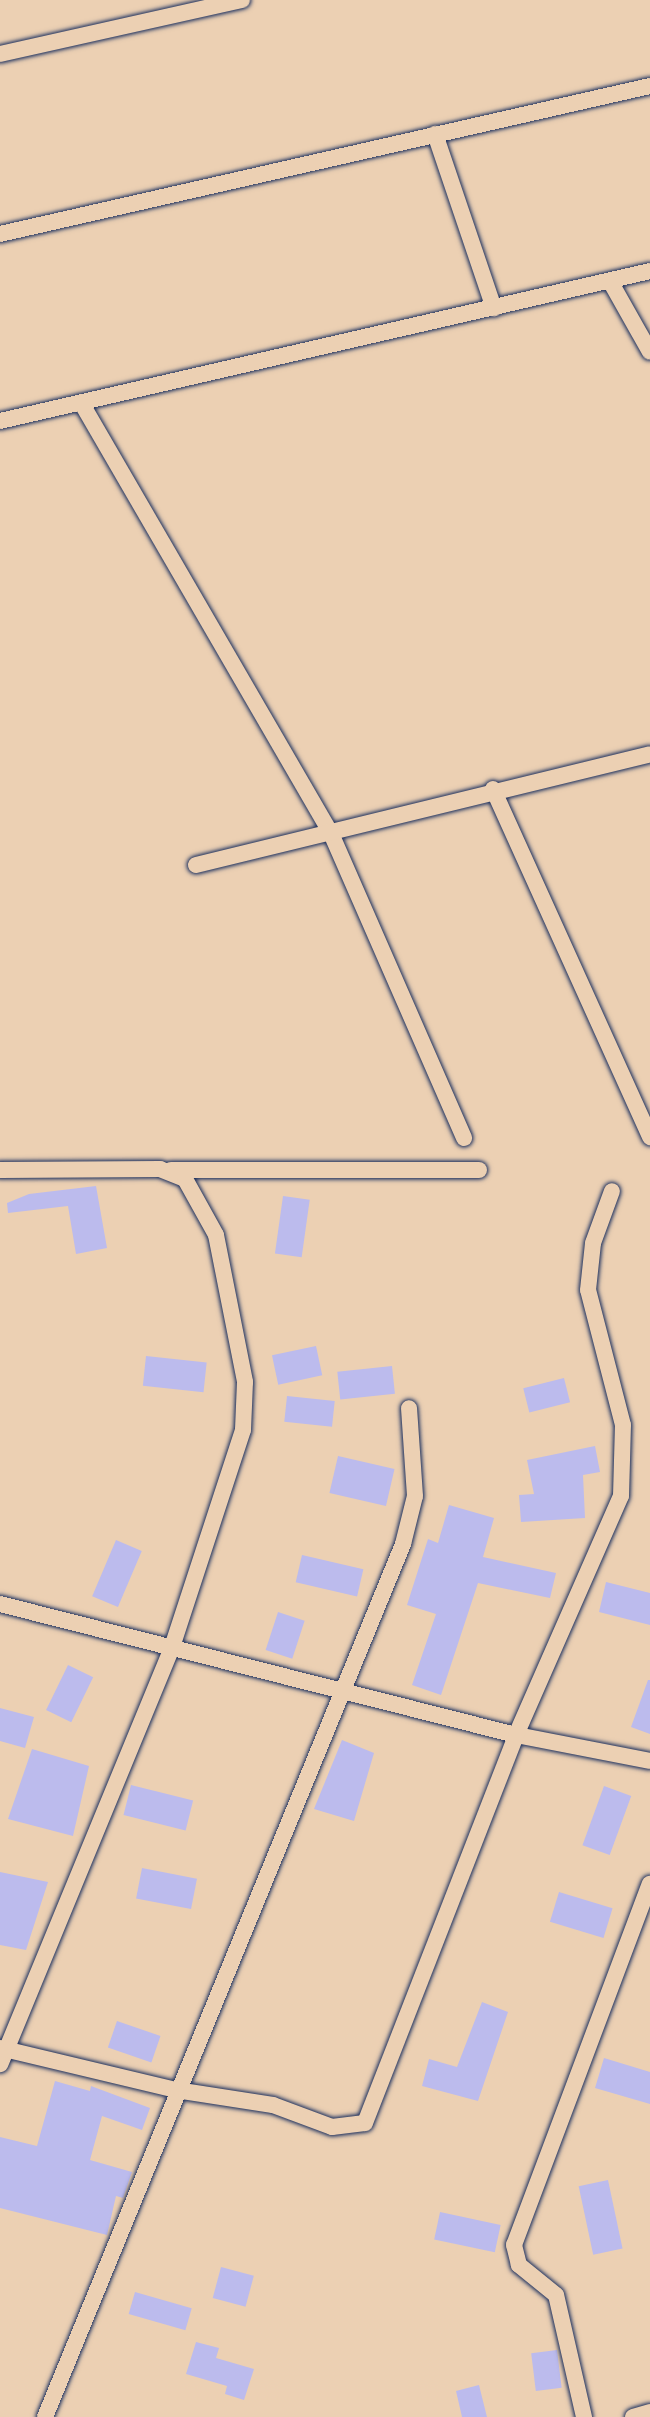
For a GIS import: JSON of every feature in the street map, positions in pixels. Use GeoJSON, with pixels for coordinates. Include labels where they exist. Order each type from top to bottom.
{"type":"FeatureCollection","features":[{"type":"Feature","properties":{"kind":"street"},"geometry":{"type":"LineString","coordinates":[[0,54],[242,0]]}},
{"type":"Feature","properties":{"kind":"street"},"geometry":{"type":"LineString","coordinates":[[0,234],[650,86]]}},
{"type":"Feature","properties":{"kind":"street"},"geometry":{"type":"LineString","coordinates":[[435,134],[494,308]]}},
{"type":"Feature","properties":{"kind":"street"},"geometry":{"type":"LineString","coordinates":[[0,421],[650,271]]}},
{"type":"Feature","properties":{"kind":"street"},"geometry":{"type":"LineString","coordinates":[[610,281],[650,352]]}},
{"type":"Feature","properties":{"kind":"street"},"geometry":{"type":"LineString","coordinates":[[82,404],[330,831],[464,1138]]}},
{"type":"Feature","properties":{"kind":"street"},"geometry":{"type":"LineString","coordinates":[[196,865],[493,789],[650,754]]}},
{"type":"Feature","properties":{"kind":"street"},"geometry":{"type":"LineString","coordinates":[[493,789],[650,1137]]}},
{"type":"Feature","properties":{"kind":"street"},"geometry":{"type":"LineString","coordinates":[[0,1170],[479,1170]]}},
{"type":"Feature","properties":{"kind":"street"},"geometry":{"type":"LineString","coordinates":[[169,1170],[191,1186],[216,1235],[245,1382],[243,1430],[171,1650],[2,2054],[176,2090],[273,2105],[332,2127],[365,2123],[516,1735],[621,1496],[623,1425],[588,1290],[593,1243],[612,1191]]}},
{"type":"Feature","properties":{"kind":"street"},"geometry":{"type":"LineString","coordinates":[[45,2417],[176,2090],[345,1694],[415,1496],[409,1408]]}},
{"type":"Feature","properties":{"kind":"street"},"geometry":{"type":"LineString","coordinates":[[0,1604],[345,1694],[516,1735],[650,1761]]}},
{"type":"Feature","properties":{"kind":"street"},"geometry":{"type":"LineString","coordinates":[[584,2417],[556,2295],[519,2265],[514,2245],[650,1884]]}},
{"type":"Feature","properties":{"kind":"street"},"geometry":{"type":"LineString","coordinates":[[633,2417],[650,2412]]}},
{"type":"Feature","properties":{"kind":"building"},"geometry":{"type":"Polygon","coordinates":[[[96,1186],[107,1248],[76,1254],[68,1206],[8,1213],[7,1203],[29,1194],[96,1186]]]}},
{"type":"Feature","properties":{"kind":"building"},"geometry":{"type":"Polygon","coordinates":[[[283,1196],[310,1200],[302,1257],[275,1253],[283,1196]]]}},
{"type":"Feature","properties":{"kind":"building"},"geometry":{"type":"Polygon","coordinates":[[[316,1346],[322,1375],[278,1385],[272,1355],[316,1346]]]}},
{"type":"Feature","properties":{"kind":"building"},"geometry":{"type":"Polygon","coordinates":[[[146,1356],[207,1362],[204,1392],[143,1386],[146,1356]]]}},
{"type":"Feature","properties":{"kind":"building"},"geometry":{"type":"Polygon","coordinates":[[[392,1366],[395,1394],[340,1400],[337,1372],[392,1366]]]}},
{"type":"Feature","properties":{"kind":"building"},"geometry":{"type":"Polygon","coordinates":[[[564,1378],[570,1402],[529,1412],[523,1388],[564,1378]]]}},
{"type":"Feature","properties":{"kind":"building"},"geometry":{"type":"Polygon","coordinates":[[[287,1396],[335,1401],[332,1427],[284,1422],[287,1396]]]}},
{"type":"Feature","properties":{"kind":"building"},"geometry":{"type":"Polygon","coordinates":[[[595,1446],[600,1472],[583,1475],[585,1518],[521,1522],[519,1495],[534,1494],[527,1460],[595,1446]]]}},
{"type":"Feature","properties":{"kind":"building"},"geometry":{"type":"Polygon","coordinates":[[[338,1456],[395,1469],[386,1506],[329,1493],[338,1456]]]}},
{"type":"Feature","properties":{"kind":"building"},"geometry":{"type":"Polygon","coordinates":[[[449,1505],[494,1518],[483,1557],[556,1573],[550,1598],[478,1583],[441,1695],[412,1685],[436,1614],[407,1605],[428,1539],[438,1543],[449,1505]]]}},
{"type":"Feature","properties":{"kind":"building"},"geometry":{"type":"Polygon","coordinates":[[[116,1540],[142,1551],[118,1607],[92,1596],[116,1540]]]}},
{"type":"Feature","properties":{"kind":"building"},"geometry":{"type":"Polygon","coordinates":[[[302,1555],[363,1569],[357,1596],[296,1582],[302,1555]]]}},
{"type":"Feature","properties":{"kind":"building"},"geometry":{"type":"Polygon","coordinates":[[[606,1582],[650,1593],[650,1625],[599,1612],[606,1582]]]}},
{"type":"Feature","properties":{"kind":"building"},"geometry":{"type":"Polygon","coordinates":[[[278,1612],[305,1621],[292,1659],[266,1650],[278,1612]]]}},
{"type":"Feature","properties":{"kind":"building"},"geometry":{"type":"Polygon","coordinates":[[[68,1665],[93,1677],[71,1722],[46,1710],[68,1665]]]}},
{"type":"Feature","properties":{"kind":"building"},"geometry":{"type":"Polygon","coordinates":[[[650,1680],[650,1734],[631,1727],[650,1680]]]}},
{"type":"Feature","properties":{"kind":"building"},"geometry":{"type":"Polygon","coordinates":[[[0,1708],[34,1717],[25,1748],[0,1741],[0,1708]]]}},
{"type":"Feature","properties":{"kind":"building"},"geometry":{"type":"Polygon","coordinates":[[[342,1740],[374,1753],[354,1821],[314,1809],[342,1740]]]}},
{"type":"Feature","properties":{"kind":"building"},"geometry":{"type":"Polygon","coordinates":[[[32,1749],[89,1766],[73,1836],[8,1819],[32,1749]]]}},
{"type":"Feature","properties":{"kind":"building"},"geometry":{"type":"Polygon","coordinates":[[[131,1785],[193,1800],[186,1831],[124,1815],[131,1785]]]}},
{"type":"Feature","properties":{"kind":"building"},"geometry":{"type":"Polygon","coordinates":[[[604,1786],[631,1796],[610,1855],[582,1845],[604,1786]]]}},
{"type":"Feature","properties":{"kind":"building"},"geometry":{"type":"Polygon","coordinates":[[[142,1868],[197,1879],[191,1909],[136,1898],[142,1868]]]}},
{"type":"Feature","properties":{"kind":"building"},"geometry":{"type":"Polygon","coordinates":[[[0,1872],[48,1882],[26,1950],[0,1945],[0,1872]]]}},
{"type":"Feature","properties":{"kind":"building"},"geometry":{"type":"Polygon","coordinates":[[[559,1892],[613,1908],[603,1938],[550,1922],[559,1892]]]}},
{"type":"Feature","properties":{"kind":"building"},"geometry":{"type":"Polygon","coordinates":[[[482,2002],[508,2012],[478,2101],[422,2086],[429,2059],[457,2067],[482,2002]]]}},
{"type":"Feature","properties":{"kind":"building"},"geometry":{"type":"Polygon","coordinates":[[[117,2021],[160,2036],[151,2062],[108,2047],[117,2021]]]}},
{"type":"Feature","properties":{"kind":"building"},"geometry":{"type":"Polygon","coordinates":[[[604,2058],[650,2072],[650,2104],[595,2088],[604,2058]]]}},
{"type":"Feature","properties":{"kind":"building"},"geometry":{"type":"Polygon","coordinates":[[[55,2081],[90,2091],[91,2086],[150,2108],[142,2130],[102,2116],[90,2160],[132,2172],[123,2198],[116,2196],[107,2235],[0,2208],[0,2137],[37,2146],[55,2081]]]}},
{"type":"Feature","properties":{"kind":"building"},"geometry":{"type":"Polygon","coordinates":[[[608,2180],[623,2248],[593,2255],[579,2186],[608,2180]]]}},
{"type":"Feature","properties":{"kind":"building"},"geometry":{"type":"Polygon","coordinates":[[[440,2212],[501,2225],[495,2252],[434,2239],[440,2212]]]}},
{"type":"Feature","properties":{"kind":"building"},"geometry":{"type":"Polygon","coordinates":[[[221,2267],[254,2276],[246,2307],[213,2298],[221,2267]]]}},
{"type":"Feature","properties":{"kind":"building"},"geometry":{"type":"Polygon","coordinates":[[[135,2292],[192,2308],[185,2330],[129,2314],[135,2292]]]}},
{"type":"Feature","properties":{"kind":"building"},"geometry":{"type":"Polygon","coordinates":[[[196,2342],[219,2348],[216,2358],[254,2369],[244,2400],[225,2394],[227,2386],[186,2374],[196,2342]]]}},
{"type":"Feature","properties":{"kind":"building"},"geometry":{"type":"Polygon","coordinates":[[[557,2350],[562,2388],[536,2391],[531,2353],[557,2350]]]}},
{"type":"Feature","properties":{"kind":"building"},"geometry":{"type":"Polygon","coordinates":[[[479,2385],[487,2417],[462,2417],[456,2391],[479,2385]]]}}]}
